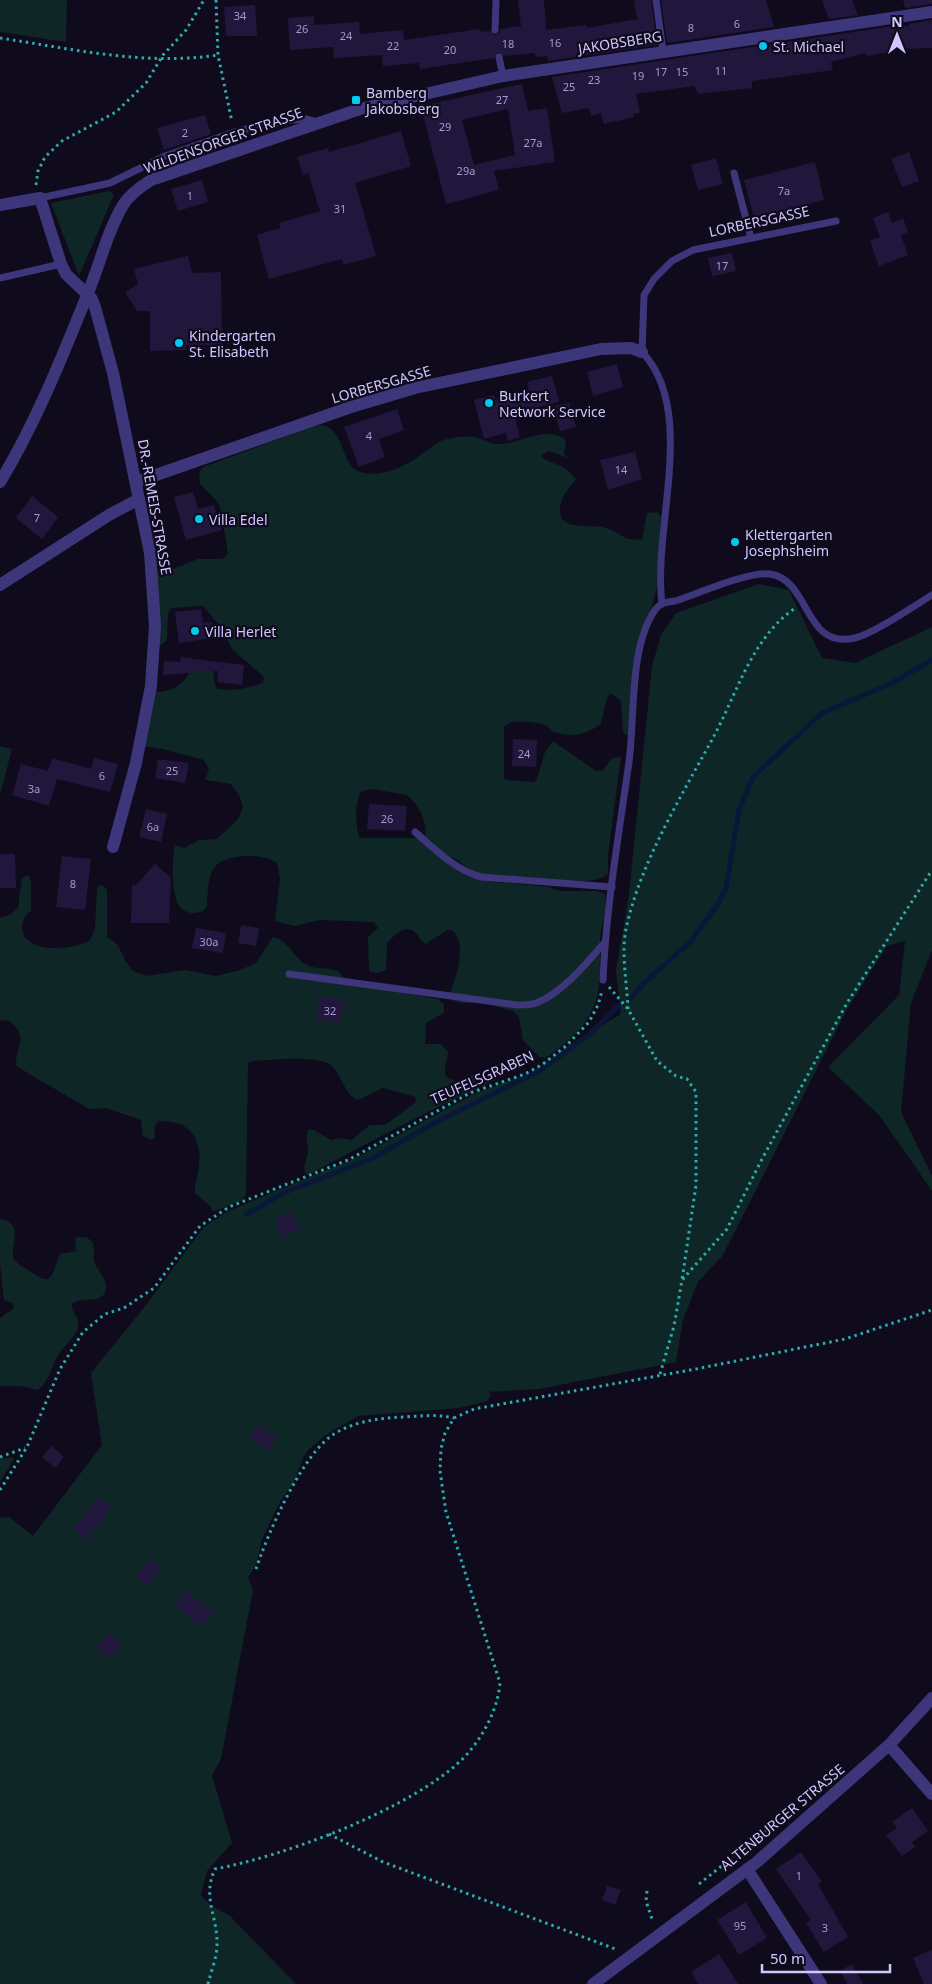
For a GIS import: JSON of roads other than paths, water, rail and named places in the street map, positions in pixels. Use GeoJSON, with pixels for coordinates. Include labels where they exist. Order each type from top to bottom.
{"type":"FeatureCollection","features":[{"type":"Feature","properties":{"kind":"street","name":"JAKOBSBERG"},"geometry":{"type":"LineString","coordinates":[[317,122],[360,109],[502,76],[663,50],[763,38],[932,12]]}},
{"type":"Feature","properties":{"kind":"street","name":"WILDENSORGER STRASSE"},"geometry":{"type":"LineString","coordinates":[[0,482],[14,460],[49,385],[123,204],[141,186],[191,165],[241,150],[317,122]]}},
{"type":"Feature","properties":{"kind":"street"},"geometry":{"type":"LineString","coordinates":[[0,205],[40,198],[61,264],[73,282],[87,294]]}},
{"type":"Feature","properties":{"kind":"street","name":"DR.-REMEIS-STRASSE"},"geometry":{"type":"LineString","coordinates":[[87,294],[96,307],[113,372],[150,553],[154,588],[155,626],[151,686],[136,763],[113,847]]}},
{"type":"Feature","properties":{"kind":"street","name":"LORBERSGASSE"},"geometry":{"type":"LineString","coordinates":[[136,482],[352,407],[414,388],[601,349],[631,348],[642,352]]}},
{"type":"Feature","properties":{"kind":"street"},"geometry":{"type":"LineString","coordinates":[[0,585],[110,515],[139,499]]}},
{"type":"Feature","properties":{"kind":"street","name":"ALTENBURGER STRASSE"},"geometry":{"type":"LineString","coordinates":[[593,1984],[625,1951],[747,1869],[889,1745],[932,1698]]}},
{"type":"Feature","properties":{"kind":"street"},"geometry":{"type":"LineString","coordinates":[[889,1745],[932,1794]]}},
{"type":"Feature","properties":{"kind":"street"},"geometry":{"type":"LineString","coordinates":[[747,1869],[821,1984]]}},
{"type":"Feature","properties":{"kind":"lane"},"geometry":{"type":"LineString","coordinates":[[495,30],[496,0]]}},
{"type":"Feature","properties":{"kind":"lane"},"geometry":{"type":"LineString","coordinates":[[656,0],[663,50]]}},
{"type":"Feature","properties":{"kind":"lane"},"geometry":{"type":"LineString","coordinates":[[499,57],[502,76]]}},
{"type":"Feature","properties":{"kind":"lane"},"geometry":{"type":"LineString","coordinates":[[40,198],[110,183],[165,156],[234,132],[282,120],[306,118],[317,122]]}},
{"type":"Feature","properties":{"kind":"lane"},"geometry":{"type":"LineString","coordinates":[[734,173],[751,238]]}},
{"type":"Feature","properties":{"kind":"lane","name":"LORBERSGASSE"},"geometry":{"type":"LineString","coordinates":[[642,352],[644,295],[654,279],[672,261],[694,250],[836,221]]}},
{"type":"Feature","properties":{"kind":"lane"},"geometry":{"type":"LineString","coordinates":[[0,278],[61,264]]}},
{"type":"Feature","properties":{"kind":"lane"},"geometry":{"type":"LineString","coordinates":[[642,352],[652,363],[662,389],[668,417],[670,465],[660,572],[662,603]]}},
{"type":"Feature","properties":{"kind":"lane"},"geometry":{"type":"LineString","coordinates":[[603,980],[605,942],[629,760],[639,654],[655,610],[662,603],[674,601],[752,575],[765,573],[787,580],[814,623],[824,633],[842,639],[855,638],[932,596]]}},
{"type":"Feature","properties":{"kind":"lane"},"geometry":{"type":"LineString","coordinates":[[415,832],[469,874],[481,877],[612,887]]}},
{"type":"Feature","properties":{"kind":"lane"},"geometry":{"type":"LineString","coordinates":[[289,974],[516,1005],[536,1003],[554,993],[587,963],[605,942]]}},
{"type":"Feature","properties":{"kind":"waterway"},"geometry":{"type":"LineString","coordinates":[[631,998],[644,983],[690,942],[716,907],[726,889],[739,810],[753,777],[822,713],[890,684],[932,660]]}},
{"type":"Feature","properties":{"kind":"waterway"},"geometry":{"type":"LineString","coordinates":[[247,1214],[283,1193],[371,1159],[440,1120],[539,1071],[588,1036],[618,1006]]}},
{"type":"Feature","properties":{"kind":"place","name":"St. Michael"},"geometry":{"type":"Point","coordinates":[763,46]}},
{"type":"Feature","properties":{"kind":"place","name":"Bamberg Jakobsberg"},"geometry":{"type":"Point","coordinates":[356,100]}},
{"type":"Feature","properties":{"kind":"place","name":"Kindergarten St. Elisabeth"},"geometry":{"type":"Point","coordinates":[179,343]}},
{"type":"Feature","properties":{"kind":"place","name":"Burkert Network Service"},"geometry":{"type":"Point","coordinates":[489,403]}},
{"type":"Feature","properties":{"kind":"place","name":"Villa Edel"},"geometry":{"type":"Point","coordinates":[199,519]}},
{"type":"Feature","properties":{"kind":"place","name":"Klettergarten Josephsheim"},"geometry":{"type":"Point","coordinates":[735,542]}},
{"type":"Feature","properties":{"kind":"place","name":"Villa Herlet"},"geometry":{"type":"Point","coordinates":[195,631]}}]}
